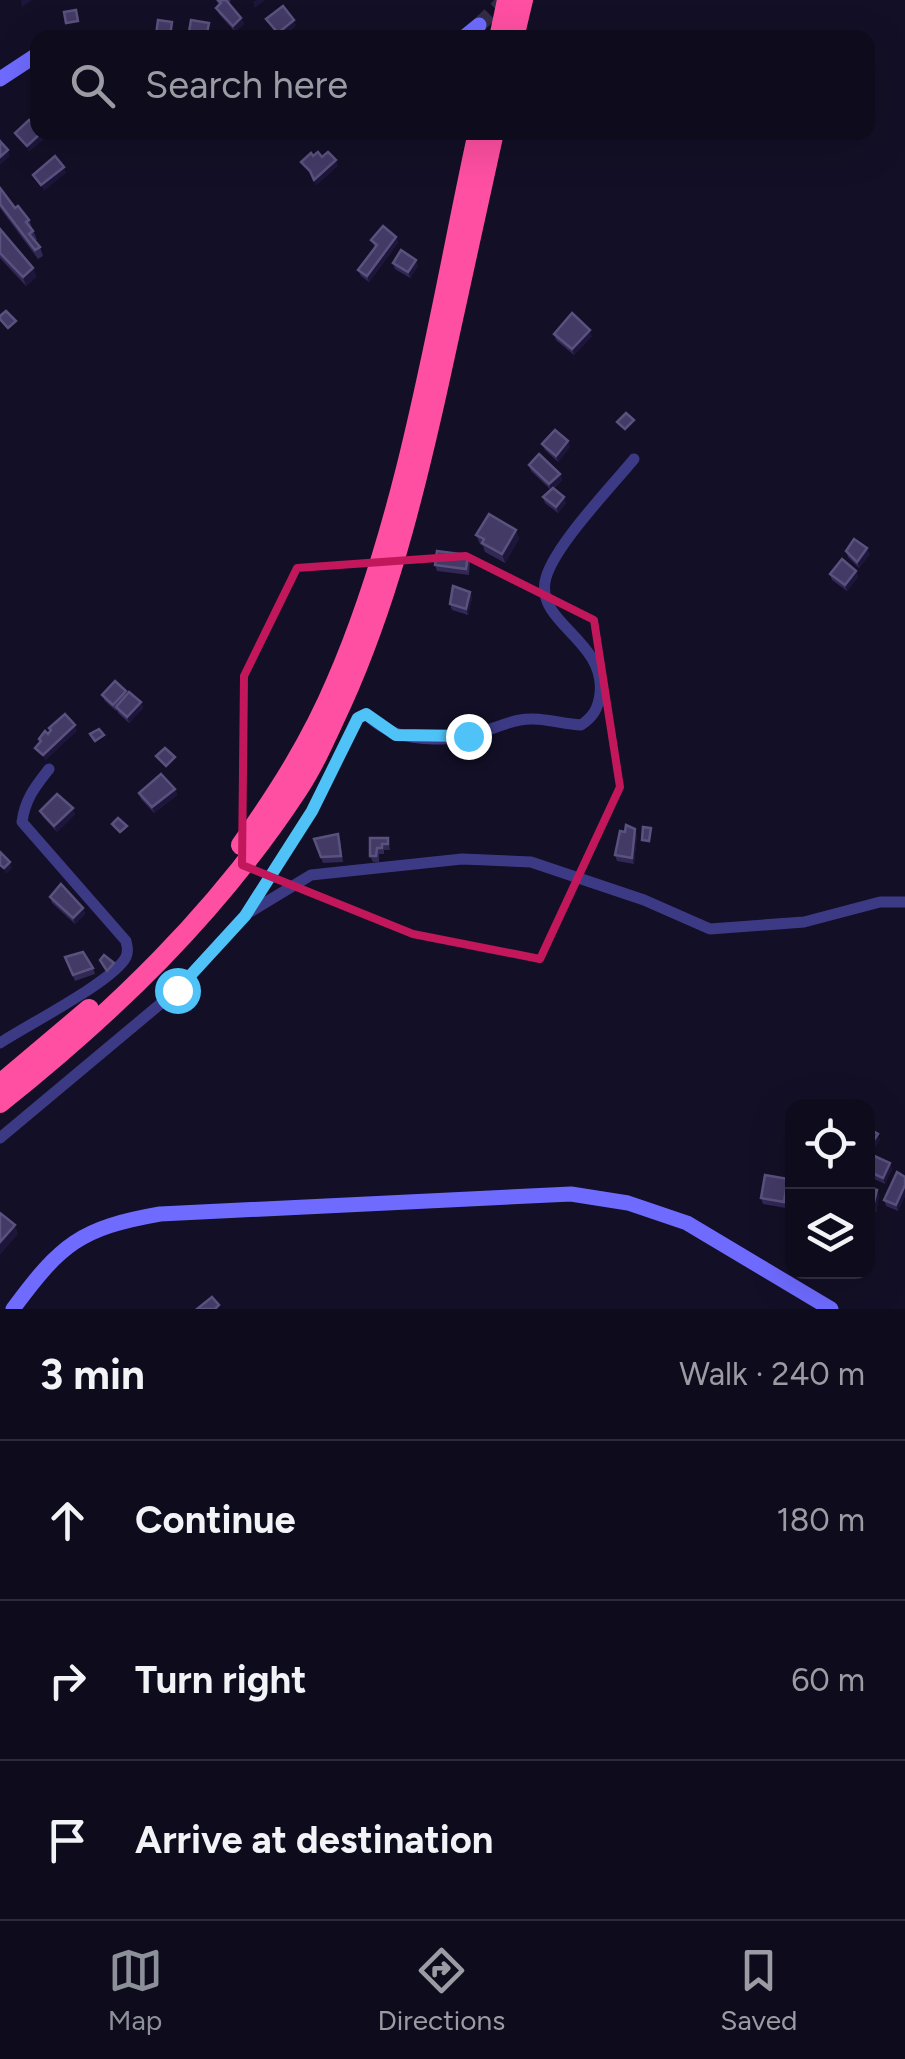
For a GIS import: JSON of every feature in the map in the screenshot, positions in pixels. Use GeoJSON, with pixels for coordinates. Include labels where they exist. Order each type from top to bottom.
{"type":"FeatureCollection","features":[{"type":"Feature","properties":{"kind":"highway"},"geometry":{"type":"LineString","coordinates":[[501,30],[507,0]]}},
{"type":"Feature","properties":{"kind":"highway"},"geometry":{"type":"LineString","coordinates":[[516,30],[523,0]]}},
{"type":"Feature","properties":{"kind":"highway"},"geometry":{"type":"LineString","coordinates":[[0,1084],[146,960],[182,921],[213,885],[284,785],[312,732],[337,680],[378,569],[408,454],[476,140]]}},
{"type":"Feature","properties":{"kind":"highway"},"geometry":{"type":"LineString","coordinates":[[0,1104],[192,930],[299,789],[327,735],[381,609],[411,509],[492,140]]}},
{"type":"Feature","properties":{"kind":"street"},"geometry":{"type":"LineString","coordinates":[[472,30],[478,25]]}},
{"type":"Feature","properties":{"kind":"street"},"geometry":{"type":"LineString","coordinates":[[0,79],[30,59]]}},
{"type":"Feature","properties":{"kind":"street"},"geometry":{"type":"LineString","coordinates":[[0,1138],[177,990],[245,916],[312,811],[358,718],[366,714],[396,735],[421,737],[468,736],[534,718],[581,726],[590,719],[600,698],[600,672],[596,661],[554,614],[544,587],[560,551],[634,458]]}},
{"type":"Feature","properties":{"kind":"street"},"geometry":{"type":"LineString","coordinates":[[0,1043],[107,975],[126,958],[128,950],[126,941],[22,822],[30,793],[48,769]]}},
{"type":"Feature","properties":{"kind":"street"},"geometry":{"type":"LineString","coordinates":[[245,916],[312,875],[462,859],[531,862],[644,900],[710,928],[804,922],[880,902],[905,902]]}},
{"type":"Feature","properties":{"kind":"street"},"geometry":{"type":"LineString","coordinates":[[12,1309],[39,1274],[75,1240],[110,1223],[160,1214],[571,1194],[628,1203],[687,1223],[831,1309]]}},
{"type":"Feature","properties":{"kind":"highlighted area"},"geometry":{"type":"Polygon","coordinates":[[[466,556],[594,620],[620,787],[540,959],[413,934],[242,865],[244,676],[297,568],[466,556]]]}},
{"type":"Feature","properties":{"kind":"building"},"geometry":{"type":"Polygon","coordinates":[[[218,0],[226,0],[241,18],[233,26],[216,8],[221,3],[218,0]]]}},
{"type":"Feature","properties":{"kind":"building"},"geometry":{"type":"Polygon","coordinates":[[[283,6],[294,20],[275,30],[266,19],[283,6]]]}},
{"type":"Feature","properties":{"kind":"building"},"geometry":{"type":"Polygon","coordinates":[[[76,10],[78,21],[66,23],[64,12],[76,10]]]}},
{"type":"Feature","properties":{"kind":"building"},"geometry":{"type":"Polygon","coordinates":[[[158,20],[172,22],[171,30],[157,30],[158,20]]]}},
{"type":"Feature","properties":{"kind":"building"},"geometry":{"type":"Polygon","coordinates":[[[191,20],[209,23],[208,30],[189,30],[191,20]]]}},
{"type":"Feature","properties":{"kind":"building"},"geometry":{"type":"Polygon","coordinates":[[[29,120],[30,140],[33,140],[27,146],[15,133],[29,120]]]}},
{"type":"Feature","properties":{"kind":"building"},"geometry":{"type":"Polygon","coordinates":[[[0,141],[8,150],[0,157],[0,141]]]}},
{"type":"Feature","properties":{"kind":"building"},"geometry":{"type":"Polygon","coordinates":[[[318,152],[322,157],[328,152],[336,160],[314,180],[301,162],[318,152]]]}},
{"type":"Feature","properties":{"kind":"building"},"geometry":{"type":"Polygon","coordinates":[[[55,156],[64,167],[41,185],[33,175],[55,156]]]}},
{"type":"Feature","properties":{"kind":"building"},"geometry":{"type":"Polygon","coordinates":[[[0,188],[29,220],[26,222],[33,231],[29,234],[40,247],[35,250],[0,204],[0,188]]]}},
{"type":"Feature","properties":{"kind":"building"},"geometry":{"type":"Polygon","coordinates":[[[383,226],[396,237],[367,276],[358,270],[377,245],[371,240],[383,226]]]}},
{"type":"Feature","properties":{"kind":"building"},"geometry":{"type":"Polygon","coordinates":[[[0,229],[33,268],[23,277],[0,253],[0,229]]]}},
{"type":"Feature","properties":{"kind":"building"},"geometry":{"type":"Polygon","coordinates":[[[401,250],[416,260],[408,272],[393,263],[401,250]]]}},
{"type":"Feature","properties":{"kind":"building"},"geometry":{"type":"Polygon","coordinates":[[[6,311],[16,321],[8,328],[0,319],[6,311]]]}},
{"type":"Feature","properties":{"kind":"building"},"geometry":{"type":"Polygon","coordinates":[[[572,313],[590,330],[572,349],[554,334],[572,313]]]}},
{"type":"Feature","properties":{"kind":"building"},"geometry":{"type":"Polygon","coordinates":[[[626,413],[634,420],[625,429],[617,422],[626,413]]]}},
{"type":"Feature","properties":{"kind":"building"},"geometry":{"type":"Polygon","coordinates":[[[555,430],[568,441],[556,456],[542,444],[555,430]]]}},
{"type":"Feature","properties":{"kind":"building"},"geometry":{"type":"Polygon","coordinates":[[[539,454],[560,474],[549,484],[529,465],[539,454]]]}},
{"type":"Feature","properties":{"kind":"building"},"geometry":{"type":"Polygon","coordinates":[[[553,488],[564,497],[556,507],[543,497],[553,488]]]}},
{"type":"Feature","properties":{"kind":"building"},"geometry":{"type":"Polygon","coordinates":[[[489,514],[516,530],[502,554],[476,535],[489,514]]]}},
{"type":"Feature","properties":{"kind":"building"},"geometry":{"type":"Polygon","coordinates":[[[854,539],[867,548],[857,562],[846,551],[854,539]]]}},
{"type":"Feature","properties":{"kind":"building"},"geometry":{"type":"Polygon","coordinates":[[[437,551],[468,555],[466,569],[435,565],[437,551]]]}},
{"type":"Feature","properties":{"kind":"building"},"geometry":{"type":"Polygon","coordinates":[[[842,559],[856,571],[845,585],[830,574],[842,559]]]}},
{"type":"Feature","properties":{"kind":"building"},"geometry":{"type":"Polygon","coordinates":[[[453,586],[470,592],[466,609],[450,604],[453,586]]]}},
{"type":"Feature","properties":{"kind":"building"},"geometry":{"type":"Polygon","coordinates":[[[115,681],[126,691],[113,705],[102,695],[115,681]]]}},
{"type":"Feature","properties":{"kind":"building"},"geometry":{"type":"Polygon","coordinates":[[[129,692],[141,702],[127,717],[116,707],[129,692]]]}},
{"type":"Feature","properties":{"kind":"building"},"geometry":{"type":"Polygon","coordinates":[[[65,714],[75,725],[43,755],[35,748],[39,739],[65,714]]]}},
{"type":"Feature","properties":{"kind":"building"},"geometry":{"type":"Polygon","coordinates":[[[99,729],[104,735],[95,741],[90,734],[99,729]]]}},
{"type":"Feature","properties":{"kind":"building"},"geometry":{"type":"Polygon","coordinates":[[[165,748],[175,757],[166,766],[156,756],[165,748]]]}},
{"type":"Feature","properties":{"kind":"building"},"geometry":{"type":"Polygon","coordinates":[[[161,774],[175,789],[152,807],[139,793],[161,774]]]}},
{"type":"Feature","properties":{"kind":"building"},"geometry":{"type":"Polygon","coordinates":[[[57,794],[73,808],[54,826],[40,811],[57,794]]]}},
{"type":"Feature","properties":{"kind":"building"},"geometry":{"type":"Polygon","coordinates":[[[118,818],[127,826],[120,832],[112,824],[118,818]]]}},
{"type":"Feature","properties":{"kind":"building"},"geometry":{"type":"Polygon","coordinates":[[[626,825],[635,829],[632,858],[615,855],[620,831],[625,832],[626,825]]]}},
{"type":"Feature","properties":{"kind":"building"},"geometry":{"type":"Polygon","coordinates":[[[643,827],[651,828],[649,841],[642,840],[643,827]]]}},
{"type":"Feature","properties":{"kind":"building"},"geometry":{"type":"Polygon","coordinates":[[[338,834],[341,856],[321,857],[314,839],[338,834]]]}},
{"type":"Feature","properties":{"kind":"building"},"geometry":{"type":"Polygon","coordinates":[[[370,838],[388,838],[388,844],[377,848],[376,856],[370,856],[370,838]]]}},
{"type":"Feature","properties":{"kind":"building"},"geometry":{"type":"Polygon","coordinates":[[[0,852],[10,862],[4,868],[0,865],[0,852]]]}},
{"type":"Feature","properties":{"kind":"building"},"geometry":{"type":"Polygon","coordinates":[[[61,884],[83,908],[73,918],[50,897],[61,884]]]}},
{"type":"Feature","properties":{"kind":"building"},"geometry":{"type":"Polygon","coordinates":[[[83,952],[93,968],[73,975],[65,957],[83,952]]]}},
{"type":"Feature","properties":{"kind":"building"},"geometry":{"type":"Polygon","coordinates":[[[104,955],[114,963],[107,971],[100,960],[104,955]]]}},
{"type":"Feature","properties":{"kind":"building"},"geometry":{"type":"Polygon","coordinates":[[[875,1156],[890,1163],[883,1178],[875,1174],[875,1156]]]}},
{"type":"Feature","properties":{"kind":"building"},"geometry":{"type":"Polygon","coordinates":[[[897,1172],[905,1177],[905,1185],[896,1205],[884,1200],[897,1172]]]}},
{"type":"Feature","properties":{"kind":"building"},"geometry":{"type":"Polygon","coordinates":[[[765,1175],[785,1178],[784,1202],[761,1198],[765,1175]]]}},
{"type":"Feature","properties":{"kind":"building"},"geometry":{"type":"Polygon","coordinates":[[[0,1213],[15,1225],[0,1242],[0,1213]]]}},
{"type":"Feature","properties":{"kind":"building"},"geometry":{"type":"Polygon","coordinates":[[[212,1297],[219,1305],[215,1309],[197,1309],[212,1297]]]}},
{"type":"Feature","properties":{"kind":"tunnel"},"geometry":{"type":"LineString","coordinates":[[479,25],[505,0]]}},
{"type":"Feature","properties":{"kind":"route"},"geometry":{"type":"LineString","coordinates":[[177,990],[245,916],[312,811],[358,718],[366,714],[396,735],[468,736]]}}]}
